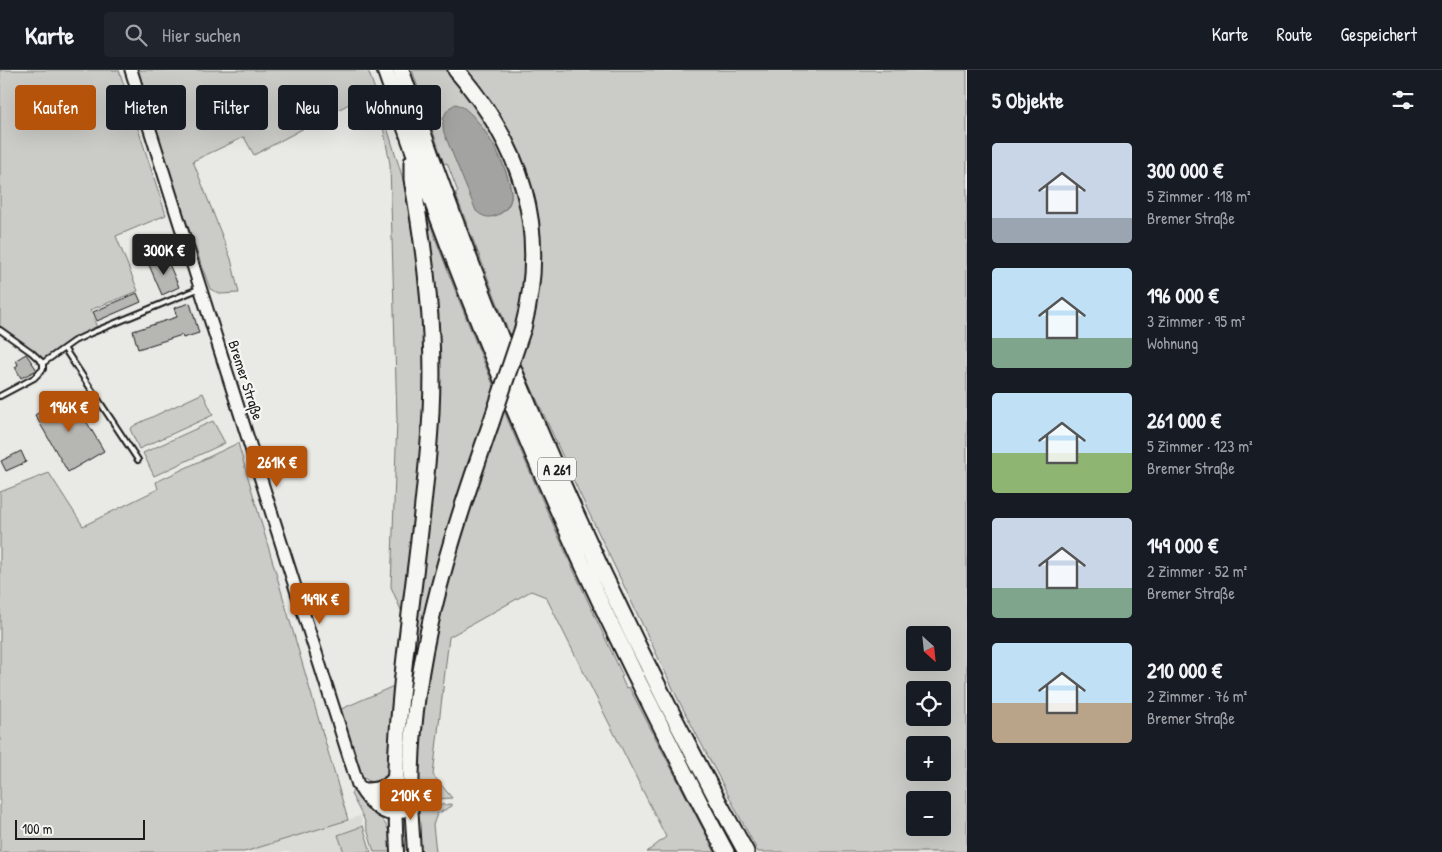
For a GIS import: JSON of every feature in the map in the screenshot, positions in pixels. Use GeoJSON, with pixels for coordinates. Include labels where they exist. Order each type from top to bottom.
{"type":"FeatureCollection","features":[{"type":"Feature","properties":{"kind":"highway","name":"A 261"},"geometry":{"type":"LineString","coordinates":[[385,70],[412,151],[464,286],[553,503],[638,681],[726,852]]}},
{"type":"Feature","properties":{"kind":"highway","name":"A 261"},"geometry":{"type":"LineString","coordinates":[[401,70],[454,218],[529,405],[571,502],[693,754],[746,852]]}},
{"type":"Feature","properties":{"kind":"highway"},"geometry":{"type":"LineString","coordinates":[[411,804],[414,720],[430,620],[452,536],[523,328],[531,296],[534,262],[532,229],[523,184],[511,152],[495,122],[456,70]]}},
{"type":"Feature","properties":{"kind":"highway"},"geometry":{"type":"LineString","coordinates":[[395,809],[395,776],[402,667],[424,485],[432,388],[429,289],[412,179],[412,151]]}},
{"type":"Feature","properties":{"kind":"main road","name":"Bremer Straße"},"geometry":{"type":"LineString","coordinates":[[131,70],[361,787]]}},
{"type":"Feature","properties":{"kind":"main road"},"geometry":{"type":"LineString","coordinates":[[361,787],[378,788],[395,776]]}},
{"type":"Feature","properties":{"kind":"main road"},"geometry":{"type":"LineString","coordinates":[[361,787],[395,809]]}},
{"type":"Feature","properties":{"kind":"main road"},"geometry":{"type":"LineString","coordinates":[[395,809],[411,804],[414,852]]}},
{"type":"Feature","properties":{"kind":"main road"},"geometry":{"type":"LineString","coordinates":[[395,809],[397,852]]}},
{"type":"Feature","properties":{"kind":"lane"},"geometry":{"type":"LineString","coordinates":[[43,363],[90,333],[200,288]]}},
{"type":"Feature","properties":{"kind":"lane"},"geometry":{"type":"LineString","coordinates":[[0,330],[43,363],[43,369],[34,378],[0,396]]}},
{"type":"Feature","properties":{"kind":"lane"},"geometry":{"type":"LineString","coordinates":[[64,348],[138,460]]}},
{"type":"Feature","properties":{"kind":"shaded area"},"geometry":{"type":"Polygon","coordinates":[[[0,70],[119,70],[124,85],[106,85],[106,130],[138,130],[166,215],[116,236],[138,291],[90,310],[98,330],[74,341],[43,363],[0,330],[0,70]]]}},
{"type":"Feature","properties":{"kind":"shaded area"},"geometry":{"type":"Polygon","coordinates":[[[137,70],[368,70],[373,85],[348,85],[348,105],[338,110],[338,85],[278,85],[278,130],[301,130],[254,155],[244,137],[193,161],[231,259],[239,293],[220,294],[210,289],[156,130],[186,130],[186,85],[142,85],[137,70]]]}},
{"type":"Feature","properties":{"kind":"shaded area"},"geometry":{"type":"Polygon","coordinates":[[[412,70],[447,70],[484,115],[510,163],[525,219],[527,278],[517,324],[529,335],[539,287],[540,255],[521,160],[503,120],[462,70],[967,70],[967,852],[758,852],[679,701],[579,492],[523,369],[455,193],[458,192],[447,163],[444,164],[432,130],[441,130],[441,85],[417,85],[412,70]],[[450,107],[443,119],[493,217],[504,211],[511,199],[510,186],[505,169],[491,141],[450,107]]]}},
{"type":"Feature","properties":{"kind":"shaded area"},"geometry":{"type":"Polygon","coordinates":[[[456,104],[465,109],[484,130],[501,159],[507,174],[511,198],[508,206],[500,214],[486,217],[476,211],[444,133],[444,116],[456,104]]]}},
{"type":"Feature","properties":{"kind":"shaded area"},"geometry":{"type":"Polygon","coordinates":[[[384,130],[388,130],[403,179],[423,300],[426,415],[404,617],[391,587],[397,420],[390,164],[384,130]]]}},
{"type":"Feature","properties":{"kind":"shaded area"},"geometry":{"type":"Polygon","coordinates":[[[424,216],[427,216],[472,333],[520,448],[623,676],[621,677],[626,688],[629,687],[715,852],[647,852],[666,837],[546,597],[531,591],[449,637],[433,775],[452,798],[417,800],[421,724],[430,648],[443,590],[468,505],[498,421],[489,404],[453,516],[432,593],[417,671],[408,750],[406,792],[402,797],[400,796],[402,725],[427,511],[436,415],[436,301],[424,216]]]}},
{"type":"Feature","properties":{"kind":"shaded area"},"geometry":{"type":"Polygon","coordinates":[[[203,393],[213,415],[139,449],[130,429],[203,393]]]}},
{"type":"Feature","properties":{"kind":"shaded area"},"geometry":{"type":"Polygon","coordinates":[[[213,421],[225,443],[154,476],[143,453],[213,421]]]}},
{"type":"Feature","properties":{"kind":"shaded area"},"geometry":{"type":"Polygon","coordinates":[[[238,443],[348,820],[244,852],[0,852],[0,492],[49,473],[83,526],[158,489],[156,482],[238,443]]]}},
{"type":"Feature","properties":{"kind":"shaded area"},"geometry":{"type":"Polygon","coordinates":[[[396,685],[390,769],[383,781],[373,783],[362,777],[357,768],[339,710],[396,685]]]}},
{"type":"Feature","properties":{"kind":"shaded area"},"geometry":{"type":"Polygon","coordinates":[[[353,790],[384,822],[391,839],[393,852],[374,852],[364,819],[351,794],[353,790]]]}},
{"type":"Feature","properties":{"kind":"shaded area"},"geometry":{"type":"Polygon","coordinates":[[[452,804],[452,806],[437,814],[433,825],[436,852],[419,852],[417,807],[452,804]]]}},
{"type":"Feature","properties":{"kind":"shaded area"},"geometry":{"type":"Polygon","coordinates":[[[360,816],[371,852],[244,852],[360,816]]]}},
{"type":"Feature","properties":{"kind":"shaded area"},"geometry":{"type":"Polygon","coordinates":[[[363,826],[371,852],[344,852],[338,835],[363,826]]]}},
{"type":"Feature","properties":{"kind":"building"},"geometry":{"type":"Polygon","coordinates":[[[166,257],[179,287],[162,295],[149,265],[166,257]]]}},
{"type":"Feature","properties":{"kind":"building"},"geometry":{"type":"Polygon","coordinates":[[[137,293],[141,302],[97,321],[93,312],[137,293]]]}},
{"type":"Feature","properties":{"kind":"building"},"geometry":{"type":"Polygon","coordinates":[[[190,303],[199,333],[183,338],[182,335],[138,349],[133,331],[177,317],[174,308],[190,303]]]}},
{"type":"Feature","properties":{"kind":"building"},"geometry":{"type":"Polygon","coordinates":[[[26,354],[37,370],[21,378],[15,367],[18,365],[16,360],[26,354]]]}},
{"type":"Feature","properties":{"kind":"building"},"geometry":{"type":"Polygon","coordinates":[[[70,394],[104,451],[68,472],[35,415],[70,394]]]}},
{"type":"Feature","properties":{"kind":"building"},"geometry":{"type":"Polygon","coordinates":[[[21,451],[26,462],[6,471],[1,461],[21,451]]]}}]}
